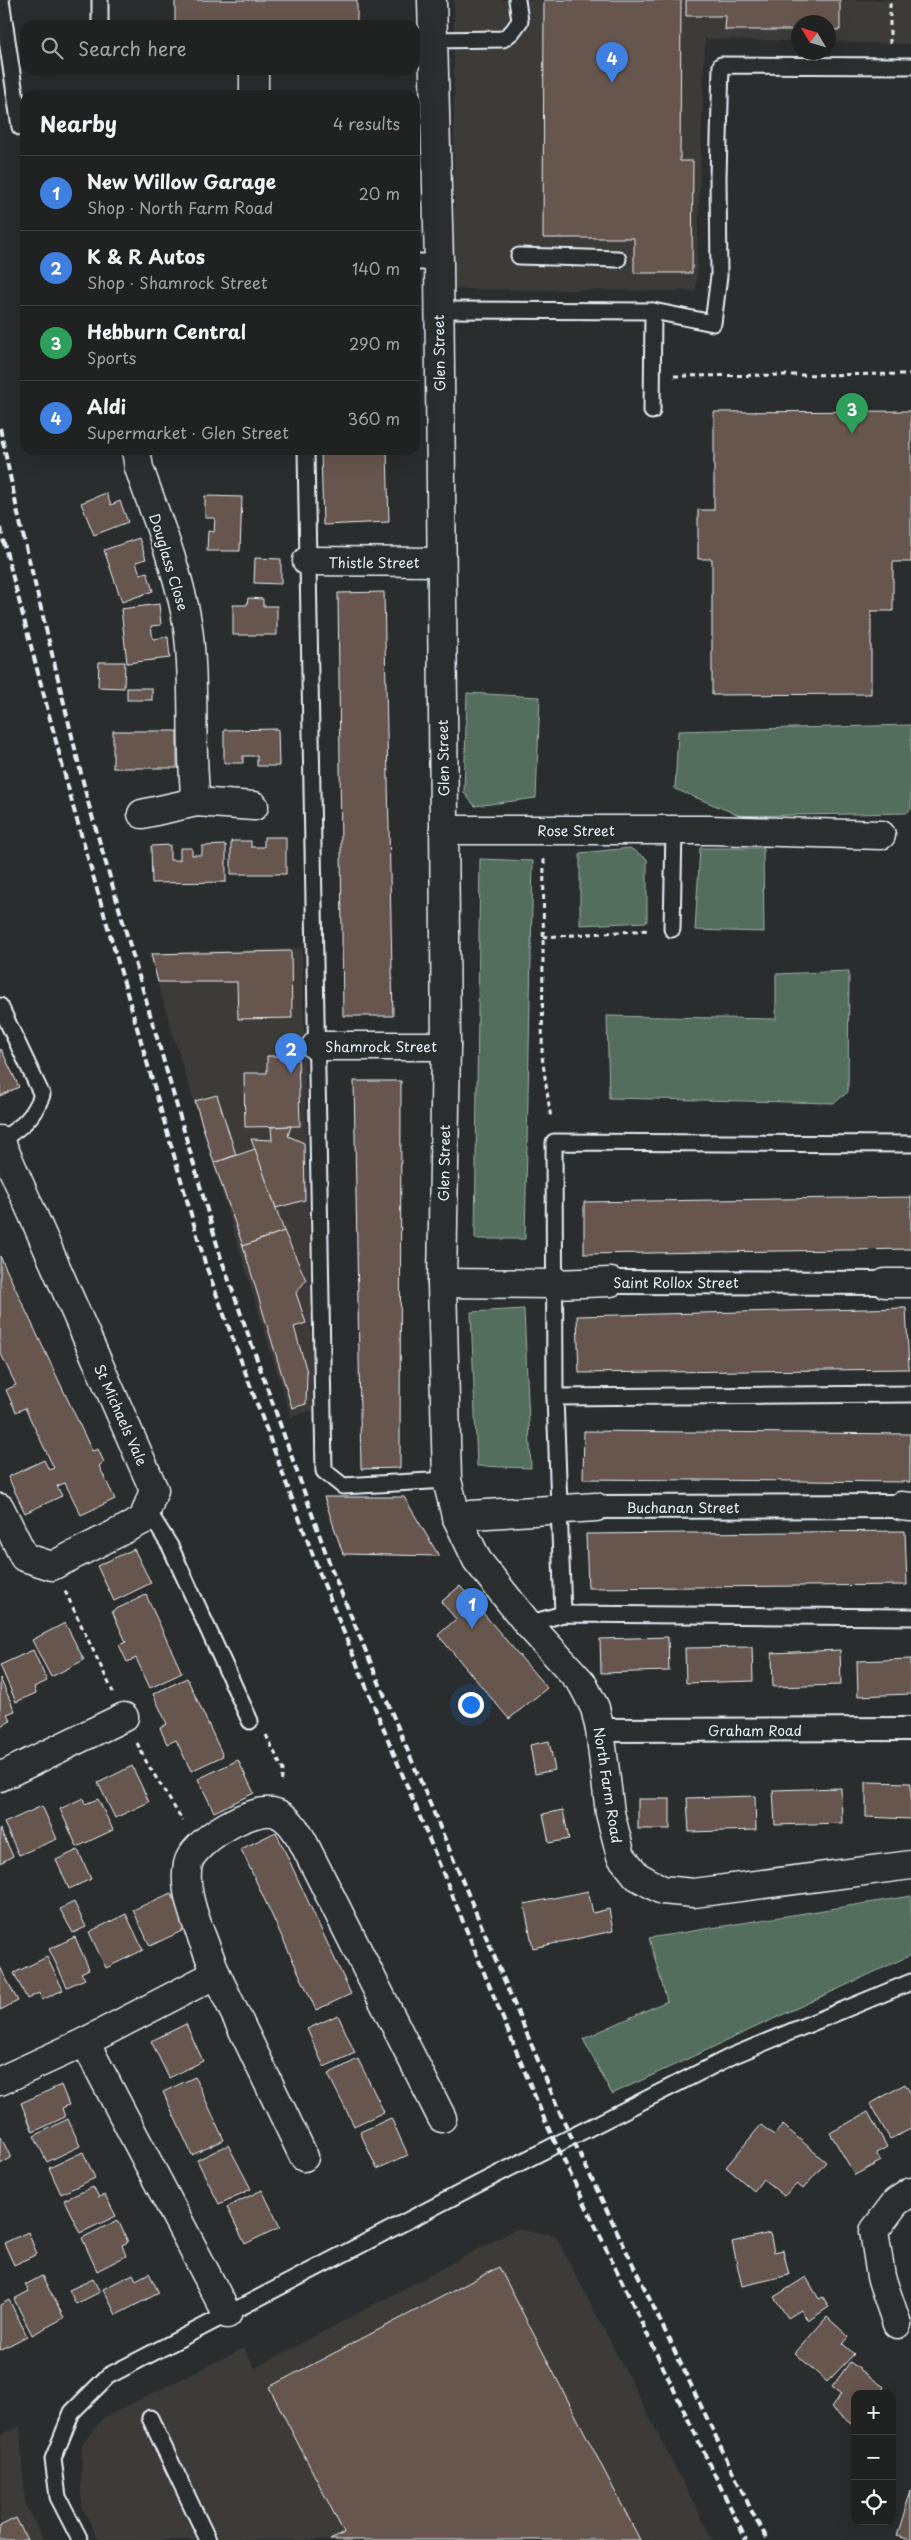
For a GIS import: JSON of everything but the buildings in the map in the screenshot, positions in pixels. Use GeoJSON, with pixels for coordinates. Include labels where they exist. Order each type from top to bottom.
{"type":"FeatureCollection","features":[{"type":"Feature","properties":{"kind":"street","name":"Glen Street"},"geometry":{"type":"LineString","coordinates":[[432,0],[427,51],[427,262],[439,310],[446,1046],[442,1283],[447,1480],[456,1516]]}},
{"type":"Feature","properties":{"kind":"street"},"geometry":{"type":"LineString","coordinates":[[254,75],[254,90]]}},
{"type":"Feature","properties":{"kind":"street","name":"Douglass Close"},"geometry":{"type":"LineString","coordinates":[[137,455],[139,468],[177,579],[188,626],[194,714],[192,766],[196,802]]}},
{"type":"Feature","properties":{"kind":"street","name":"Thistle Street"},"geometry":{"type":"LineString","coordinates":[[307,561],[441,562]]}},
{"type":"Feature","properties":{"kind":"street"},"geometry":{"type":"LineString","coordinates":[[142,814],[196,802],[254,806]]}},
{"type":"Feature","properties":{"kind":"street","name":"Rose Street"},"geometry":{"type":"LineString","coordinates":[[444,830],[709,830],[881,835]]}},
{"type":"Feature","properties":{"kind":"street","name":"Shamrock Street"},"geometry":{"type":"LineString","coordinates":[[316,1046],[446,1046]]}},
{"type":"Feature","properties":{"kind":"street","name":"St Michaels Vale"},"geometry":{"type":"LineString","coordinates":[[0,1140],[154,1490],[148,1510]]}},
{"type":"Feature","properties":{"kind":"street","name":"Saint Rollox Street"},"geometry":{"type":"LineString","coordinates":[[442,1283],[898,1283]]}},
{"type":"Feature","properties":{"kind":"street","name":"Buchanan Street"},"geometry":{"type":"LineString","coordinates":[[456,1516],[596,1507],[906,1506]]}},
{"type":"Feature","properties":{"kind":"street"},"geometry":{"type":"LineString","coordinates":[[0,1508],[24,1557],[52,1566],[143,1520],[148,1510]]}},
{"type":"Feature","properties":{"kind":"street","name":"North Farm Road"},"geometry":{"type":"LineString","coordinates":[[456,1516],[477,1560],[528,1624],[582,1683],[595,1708],[600,1730],[610,1813],[620,1856],[637,1876],[662,1890],[694,1894],[911,1866]]}},
{"type":"Feature","properties":{"kind":"street"},"geometry":{"type":"LineString","coordinates":[[0,1778],[124,1717]]}},
{"type":"Feature","properties":{"kind":"street","name":"Graham Road"},"geometry":{"type":"LineString","coordinates":[[600,1730],[911,1729]]}},
{"type":"Feature","properties":{"kind":"street"},"geometry":{"type":"LineString","coordinates":[[304,2157],[216,1974],[186,1884],[188,1862],[198,1845],[223,1828],[263,1811],[276,1812],[288,1820],[302,1840],[442,2118]]}},
{"type":"Feature","properties":{"kind":"street"},"geometry":{"type":"LineString","coordinates":[[0,2081],[85,2042],[216,1974]]}},
{"type":"Feature","properties":{"kind":"street"},"geometry":{"type":"LineString","coordinates":[[85,2042],[227,2314]]}},
{"type":"Feature","properties":{"kind":"street"},"geometry":{"type":"LineString","coordinates":[[897,2324],[881,2277],[874,2231],[896,2202],[911,2192]]}},
{"type":"Feature","properties":{"kind":"lane"},"geometry":{"type":"LineString","coordinates":[[1,0],[19,64],[20,127]]}},
{"type":"Feature","properties":{"kind":"lane"},"geometry":{"type":"LineString","coordinates":[[100,0],[100,20]]}},
{"type":"Feature","properties":{"kind":"lane"},"geometry":{"type":"LineString","coordinates":[[427,51],[502,39],[512,32],[520,20],[517,0]]}},
{"type":"Feature","properties":{"kind":"lane"},"geometry":{"type":"LineString","coordinates":[[439,310],[653,311],[713,323],[719,276],[718,177],[721,66],[911,66]]}},
{"type":"Feature","properties":{"kind":"lane"},"geometry":{"type":"LineString","coordinates":[[519,256],[618,259]]}},
{"type":"Feature","properties":{"kind":"lane"},"geometry":{"type":"LineString","coordinates":[[652,411],[653,311]]}},
{"type":"Feature","properties":{"kind":"lane"},"geometry":{"type":"LineString","coordinates":[[306,455],[324,1471],[343,1486],[447,1480]]}},
{"type":"Feature","properties":{"kind":"lane"},"geometry":{"type":"LineString","coordinates":[[672,929],[674,830]]}},
{"type":"Feature","properties":{"kind":"lane"},"geometry":{"type":"LineString","coordinates":[[0,1006],[42,1095],[36,1111],[21,1127],[0,1140]]}},
{"type":"Feature","properties":{"kind":"lane"},"geometry":{"type":"LineString","coordinates":[[563,1614],[555,1397],[554,1142],[911,1144]]}},
{"type":"Feature","properties":{"kind":"lane"},"geometry":{"type":"LineString","coordinates":[[555,1397],[911,1394]]}},
{"type":"Feature","properties":{"kind":"lane"},"geometry":{"type":"LineString","coordinates":[[148,1510],[170,1546],[250,1721]]}},
{"type":"Feature","properties":{"kind":"lane"},"geometry":{"type":"LineString","coordinates":[[528,1624],[563,1614],[911,1617]]}},
{"type":"Feature","properties":{"kind":"lane"},"geometry":{"type":"LineString","coordinates":[[80,2540],[58,2497],[53,2459],[72,2412],[108,2376],[732,2056],[911,1982]]}},
{"type":"Feature","properties":{"kind":"lane"},"geometry":{"type":"LineString","coordinates":[[150,2418],[208,2540]]}},
{"type":"Feature","properties":{"kind":"path"},"geometry":{"type":"LineString","coordinates":[[890,0],[890,66]]}},
{"type":"Feature","properties":{"kind":"path"},"geometry":{"type":"LineString","coordinates":[[653,377],[911,374]]}},
{"type":"Feature","properties":{"kind":"path"},"geometry":{"type":"LineString","coordinates":[[545,830],[542,1056],[554,1142]]}},
{"type":"Feature","properties":{"kind":"path"},"geometry":{"type":"LineString","coordinates":[[543,937],[672,929]]}},
{"type":"Feature","properties":{"kind":"path"},"geometry":{"type":"LineString","coordinates":[[250,1721],[264,1731],[283,1770],[276,1812]]}},
{"type":"Feature","properties":{"kind":"shaded area"},"geometry":{"type":"Polygon","coordinates":[[[454,0],[911,0],[911,44],[836,42],[836,15],[791,15],[791,41],[705,39],[696,291],[454,289],[454,0]]]}},
{"type":"Feature","properties":{"kind":"shaded area"},"geometry":{"type":"Polygon","coordinates":[[[302,948],[313,1410],[291,1417],[148,953],[302,948]]]}},
{"type":"Feature","properties":{"kind":"shaded area"},"geometry":{"type":"Polygon","coordinates":[[[516,2229],[555,2235],[713,2540],[99,2540],[81,2505],[82,2444],[103,2418],[244,2348],[255,2368],[516,2229]]]}},
{"type":"Feature","properties":{"kind":"shaded area"},"geometry":{"type":"Polygon","coordinates":[[[20,2426],[25,2505],[44,2540],[0,2540],[0,2436],[20,2426]]]}},
{"type":"Feature","properties":{"kind":"green space"},"geometry":{"type":"Polygon","coordinates":[[[467,693],[540,697],[536,798],[475,806],[464,793],[467,693]]]}},
{"type":"Feature","properties":{"kind":"green space"},"geometry":{"type":"Polygon","coordinates":[[[911,725],[911,809],[906,813],[741,816],[675,789],[678,731],[911,725]]]}},
{"type":"Feature","properties":{"kind":"green space"},"geometry":{"type":"Polygon","coordinates":[[[630,848],[647,859],[647,922],[580,925],[580,853],[630,848]]]}},
{"type":"Feature","properties":{"kind":"green space"},"geometry":{"type":"Polygon","coordinates":[[[700,848],[763,848],[764,932],[695,930],[700,848]]]}},
{"type":"Feature","properties":{"kind":"green space"},"geometry":{"type":"Polygon","coordinates":[[[480,859],[533,861],[525,1239],[475,1239],[480,859]]]}},
{"type":"Feature","properties":{"kind":"green space"},"geometry":{"type":"Polygon","coordinates":[[[849,971],[848,1092],[834,1103],[609,1098],[607,1016],[776,1019],[776,974],[849,971]]]}},
{"type":"Feature","properties":{"kind":"green space"},"geometry":{"type":"Polygon","coordinates":[[[524,1309],[531,1468],[477,1466],[471,1312],[524,1309]]]}},
{"type":"Feature","properties":{"kind":"green space"},"geometry":{"type":"Polygon","coordinates":[[[911,1896],[911,1955],[612,2094],[583,2039],[667,2001],[649,1938],[911,1896]]]}},
{"type":"Feature","properties":{"kind":"railway"},"geometry":{"type":"LineString","coordinates":[[0,428],[18,514],[88,802],[221,1258],[333,1573],[561,2115],[756,2520],[768,2540]]}},
{"type":"Feature","properties":{"kind":"railway"},"geometry":{"type":"LineString","coordinates":[[0,528],[74,810],[206,1266],[321,1577],[546,2123],[746,2540]]}},
{"type":"Feature","properties":{"kind":"place","name":"Aldi"},"geometry":{"type":"Point","coordinates":[612,83]}},
{"type":"Feature","properties":{"kind":"place","name":"Hebburn Central"},"geometry":{"type":"Point","coordinates":[852,434]}},
{"type":"Feature","properties":{"kind":"place","name":"K & R Autos"},"geometry":{"type":"Point","coordinates":[291,1074]}},
{"type":"Feature","properties":{"kind":"place","name":"New Willow Garage"},"geometry":{"type":"Point","coordinates":[472,1629]}}]}
